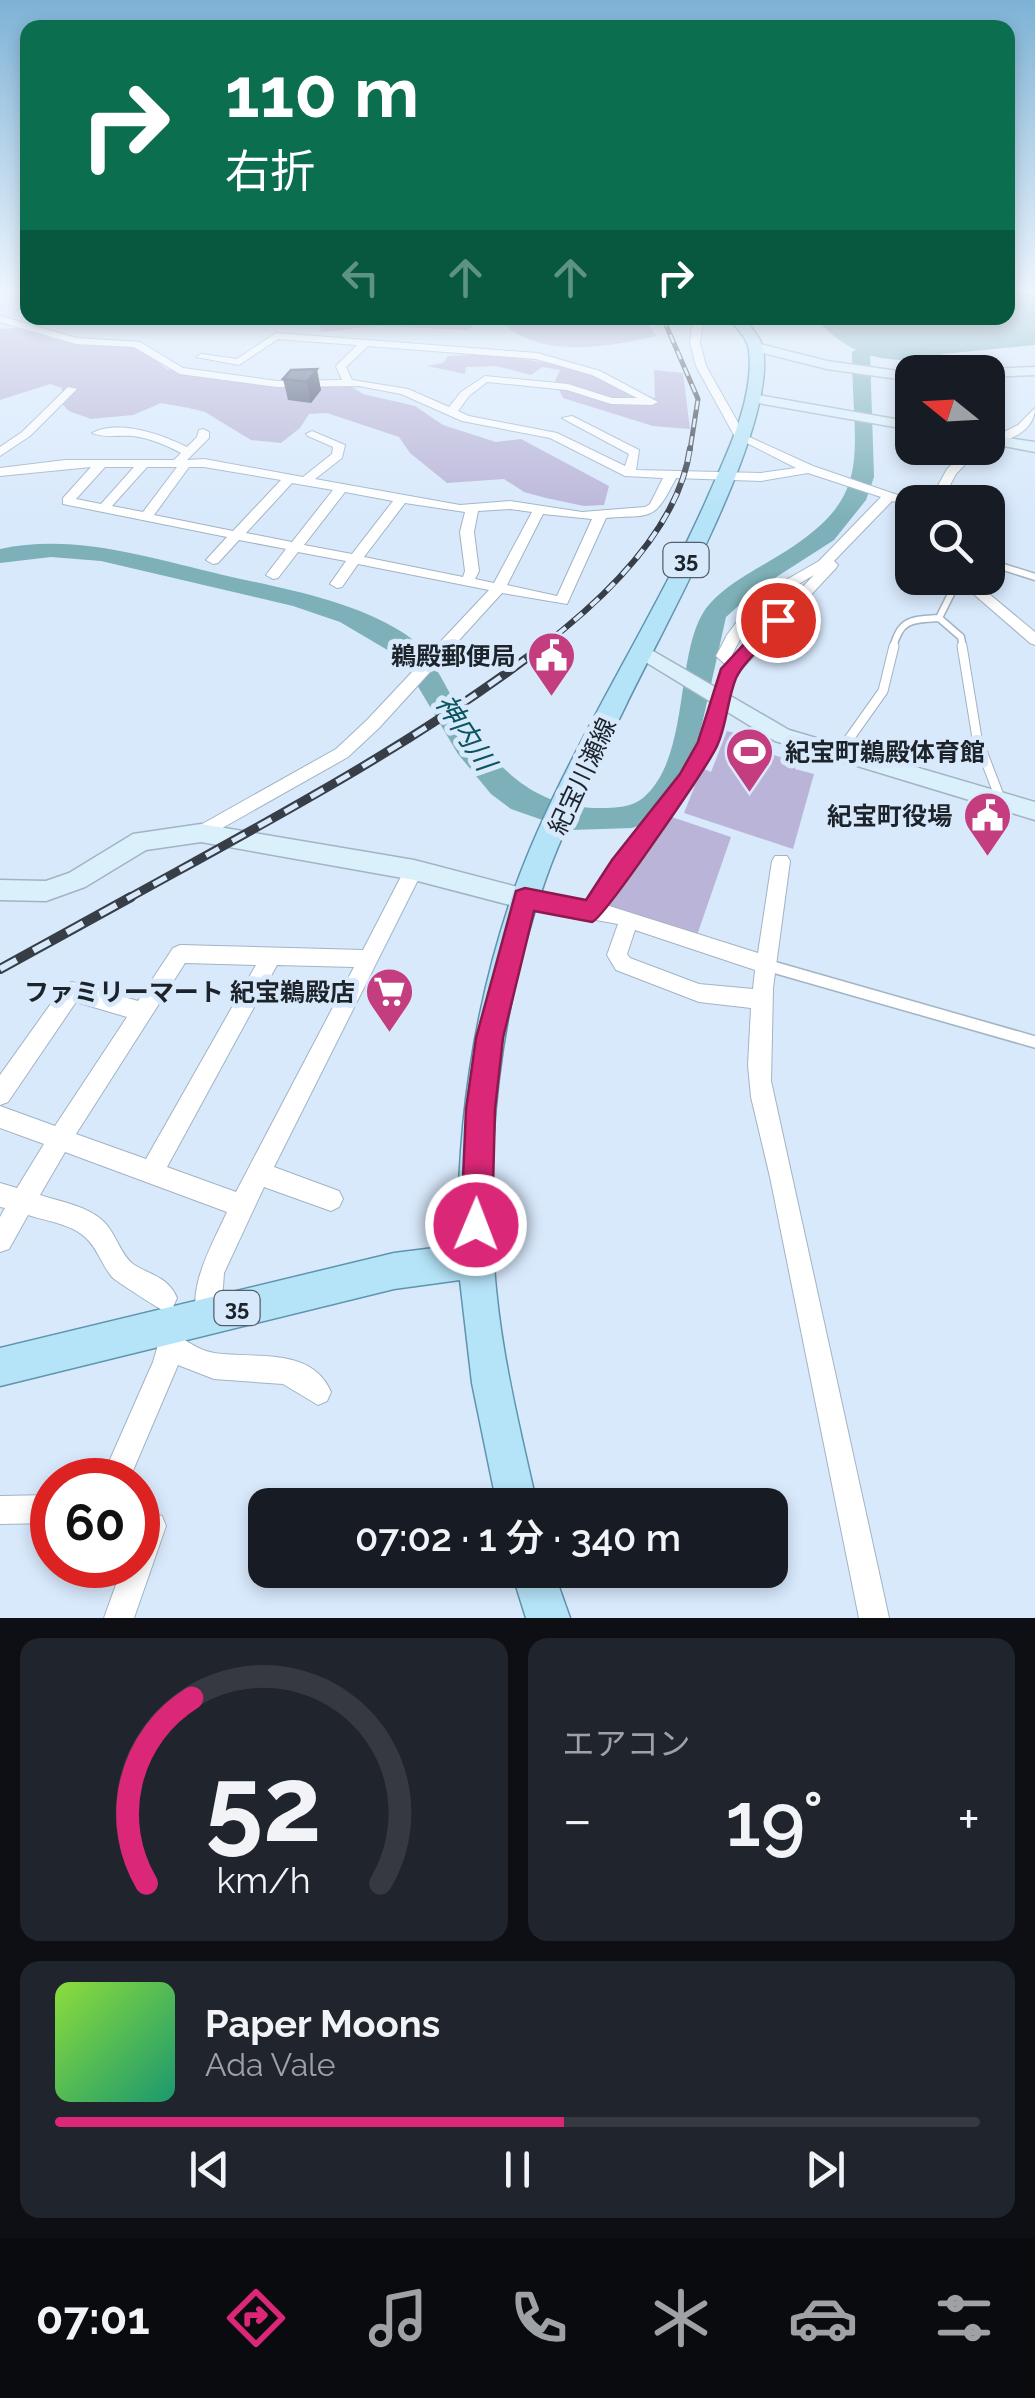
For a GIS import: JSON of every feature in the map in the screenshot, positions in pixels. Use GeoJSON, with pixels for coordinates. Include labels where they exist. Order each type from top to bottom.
{"type":"FeatureCollection","features":[{"type":"Feature","properties":{"kind":"main road","name":"紀宝川瀬線"},"geometry":{"type":"LineString","coordinates":[[514,1488],[488,1360],[476,1260],[480,1109],[490,1038],[525,898],[703,526],[741,437],[752,398],[754,369]]}},
{"type":"Feature","properties":{"kind":"main road","name":"35"},"geometry":{"type":"LineString","coordinates":[[0,1366],[394,1271],[476,1260]]}},
{"type":"Feature","properties":{"kind":"main road"},"geometry":{"type":"LineString","coordinates":[[538,1588],[548,1618]]}},
{"type":"Feature","properties":{"kind":"street"},"geometry":{"type":"LineString","coordinates":[[176,369],[277,384],[349,384],[404,390],[450,414],[553,435],[629,473],[761,477],[809,468]]}},
{"type":"Feature","properties":{"kind":"street"},"geometry":{"type":"LineString","coordinates":[[342,369],[349,384]]}},
{"type":"Feature","properties":{"kind":"street"},"geometry":{"type":"LineString","coordinates":[[450,414],[465,394],[485,379],[568,387],[611,401],[652,402],[581,369]]}},
{"type":"Feature","properties":{"kind":"street"},"geometry":{"type":"LineString","coordinates":[[702,369],[741,437],[809,468],[895,497]]}},
{"type":"Feature","properties":{"kind":"street"},"geometry":{"type":"LineString","coordinates":[[845,369],[895,376]]}},
{"type":"Feature","properties":{"kind":"street"},"geometry":{"type":"LineString","coordinates":[[1005,372],[1035,370]]}},
{"type":"Feature","properties":{"kind":"street"},"geometry":{"type":"LineString","coordinates":[[0,452],[72,389]]}},
{"type":"Feature","properties":{"kind":"street"},"geometry":{"type":"LineString","coordinates":[[752,398],[895,423]]}},
{"type":"Feature","properties":{"kind":"street"},"geometry":{"type":"LineString","coordinates":[[1005,434],[1022,427],[1035,411]]}},
{"type":"Feature","properties":{"kind":"street"},"geometry":{"type":"LineString","coordinates":[[568,418],[635,453],[629,473]]}},
{"type":"Feature","properties":{"kind":"street"},"geometry":{"type":"LineString","coordinates":[[98,432],[142,432],[163,438],[183,460]]}},
{"type":"Feature","properties":{"kind":"street"},"geometry":{"type":"LineString","coordinates":[[146,517],[183,460],[203,438],[203,432]]}},
{"type":"Feature","properties":{"kind":"street"},"geometry":{"type":"LineString","coordinates":[[304,482],[338,455],[339,445],[312,434]]}},
{"type":"Feature","properties":{"kind":"street"},"geometry":{"type":"LineString","coordinates":[[1005,442],[1035,447]]}},
{"type":"Feature","properties":{"kind":"street"},"geometry":{"type":"LineString","coordinates":[[0,484],[5,472],[65,464],[142,465],[183,460],[460,509],[510,505],[538,512],[600,516],[648,511],[655,506],[671,475]]}},
{"type":"Feature","properties":{"kind":"street"},"geometry":{"type":"LineString","coordinates":[[101,464],[67,502],[562,601],[600,516]]}},
{"type":"Feature","properties":{"kind":"street"},"geometry":{"type":"LineString","coordinates":[[103,509],[142,465]]}},
{"type":"Feature","properties":{"kind":"street"},"geometry":{"type":"LineString","coordinates":[[213,560],[288,480]]}},
{"type":"Feature","properties":{"kind":"street"},"geometry":{"type":"LineString","coordinates":[[273,575],[343,486]]}},
{"type":"Feature","properties":{"kind":"street"},"geometry":{"type":"LineString","coordinates":[[736,665],[724,656],[736,627],[763,598],[826,562],[862,526],[885,494]]}},
{"type":"Feature","properties":{"kind":"street"},"geometry":{"type":"LineString","coordinates":[[337,584],[403,498]]}},
{"type":"Feature","properties":{"kind":"street"},"geometry":{"type":"LineString","coordinates":[[468,582],[472,570],[467,532],[472,508]]}},
{"type":"Feature","properties":{"kind":"street"},"geometry":{"type":"LineString","coordinates":[[201,834],[342,753],[498,589],[538,512]]}},
{"type":"Feature","properties":{"kind":"street"},"geometry":{"type":"LineString","coordinates":[[592,911],[620,866],[688,780],[709,742],[728,674],[831,565],[826,562]]}},
{"type":"Feature","properties":{"kind":"street"},"geometry":{"type":"LineString","coordinates":[[981,595],[1035,640]]}},
{"type":"Feature","properties":{"kind":"street"},"geometry":{"type":"LineString","coordinates":[[641,650],[720,702],[782,736],[1035,810]]}},
{"type":"Feature","properties":{"kind":"street"},"geometry":{"type":"LineString","coordinates":[[0,890],[46,891],[77,880],[142,841],[166,835],[201,834],[414,870],[628,920],[766,964]]}},
{"type":"Feature","properties":{"kind":"street"},"geometry":{"type":"LineString","coordinates":[[781,860],[766,964],[759,1066],[814,1358],[874,1618]]}},
{"type":"Feature","properties":{"kind":"street"},"geometry":{"type":"LineString","coordinates":[[124,1458],[180,1320],[212,1272],[414,870]]}},
{"type":"Feature","properties":{"kind":"street"},"geometry":{"type":"LineString","coordinates":[[628,920],[616,955],[623,964],[700,993],[764,1000]]}},
{"type":"Feature","properties":{"kind":"street"},"geometry":{"type":"LineString","coordinates":[[0,1240],[12,1197],[60,1140],[180,954],[369,960]]}},
{"type":"Feature","properties":{"kind":"street"},"geometry":{"type":"LineString","coordinates":[[151,1172],[271,957]]}},
{"type":"Feature","properties":{"kind":"street"},"geometry":{"type":"LineString","coordinates":[[0,1094],[72,992],[143,1012]]}},
{"type":"Feature","properties":{"kind":"street"},"geometry":{"type":"LineString","coordinates":[[0,1116],[242,1206]]}},
{"type":"Feature","properties":{"kind":"street"},"geometry":{"type":"LineString","coordinates":[[259,1174],[332,1199]]}},
{"type":"Feature","properties":{"kind":"street"},"geometry":{"type":"LineString","coordinates":[[12,1197],[82,1220],[97,1231],[123,1272],[140,1279],[180,1320],[197,1362],[222,1368],[271,1366],[300,1374],[318,1392]]}},
{"type":"Feature","properties":{"kind":"street"},"geometry":{"type":"LineString","coordinates":[[0,1510],[30,1509]]}},
{"type":"Feature","properties":{"kind":"street"},"geometry":{"type":"LineString","coordinates":[[119,1618],[130,1588]]}},
{"type":"Feature","properties":{"kind":"lane"},"geometry":{"type":"LineString","coordinates":[[1005,567],[1035,577]]}},
{"type":"Feature","properties":{"kind":"lane"},"geometry":{"type":"LineString","coordinates":[[939,618],[952,595]]}},
{"type":"Feature","properties":{"kind":"lane"},"geometry":{"type":"LineString","coordinates":[[839,754],[883,691],[898,628],[907,620],[939,618],[961,637],[977,738],[1001,801]]}},
{"type":"Feature","properties":{"kind":"lane"},"geometry":{"type":"LineString","coordinates":[[766,964],[1035,1042]]}},
{"type":"Feature","properties":{"kind":"shaded area"},"geometry":{"type":"Polygon","coordinates":[[[0,369],[166,369],[228,380],[349,385],[363,394],[415,406],[443,425],[496,442],[521,439],[609,486],[604,505],[584,506],[524,492],[504,479],[447,483],[410,453],[399,437],[327,413],[309,414],[300,428],[281,443],[251,440],[205,412],[161,403],[133,415],[91,419],[69,411],[61,403],[62,388],[50,384],[0,400],[0,369]]]}},
{"type":"Feature","properties":{"kind":"shaded area"},"geometry":{"type":"Polygon","coordinates":[[[439,369],[466,369],[465,374],[439,369]]]}},
{"type":"Feature","properties":{"kind":"shaded area"},"geometry":{"type":"Polygon","coordinates":[[[506,369],[540,369],[531,375],[506,369]]]}},
{"type":"Feature","properties":{"kind":"shaded area"},"geometry":{"type":"Polygon","coordinates":[[[551,369],[579,369],[599,375],[624,391],[655,398],[654,370],[683,373],[690,429],[653,426],[563,398],[555,381],[560,370],[551,369]]]}},
{"type":"Feature","properties":{"kind":"shaded area","name":"紀宝町鵜殿体育館"},"geometry":{"type":"Polygon","coordinates":[[[727,731],[763,741],[760,751],[797,762],[795,769],[814,774],[793,849],[684,813],[702,768],[711,772],[727,731]]]}},
{"type":"Feature","properties":{"kind":"shaded area"},"geometry":{"type":"Polygon","coordinates":[[[663,814],[731,837],[695,941],[592,911],[663,814]]]}},
{"type":"Feature","properties":{"kind":"building"},"geometry":{"type":"Polygon","coordinates":[[[317,369],[307,382],[283,379],[291,370],[317,369]]]}},
{"type":"Feature","properties":{"kind":"waterway","name":"神内川"},"geometry":{"type":"LineString","coordinates":[[0,556],[51,550],[101,554],[300,600],[349,616],[394,639],[416,658],[468,746],[502,786],[522,801],[571,818],[632,817],[658,802],[677,769],[715,614],[748,585],[826,535],[855,500],[864,477],[861,369]]}},
{"type":"Feature","properties":{"kind":"railway"},"geometry":{"type":"LineString","coordinates":[[685,369],[698,399],[690,450]]}},
{"type":"Feature","properties":{"kind":"railway"},"geometry":{"type":"LineString","coordinates":[[540,648],[612,585],[654,534],[671,507],[690,448]]}},
{"type":"Feature","properties":{"kind":"railway"},"geometry":{"type":"LineString","coordinates":[[127,899],[392,749],[543,646]]}},
{"type":"Feature","properties":{"kind":"railway"},"geometry":{"type":"LineString","coordinates":[[0,969],[131,897]]}},
{"type":"Feature","properties":{"kind":"place","name":"鵜殿郵便局"},"geometry":{"type":"Point","coordinates":[551,698]}},
{"type":"Feature","properties":{"kind":"place","name":"紀宝町鵜殿体育館"},"geometry":{"type":"Point","coordinates":[750,794]}},
{"type":"Feature","properties":{"kind":"place","name":"紀宝町役場"},"geometry":{"type":"Point","coordinates":[987,858]}},
{"type":"Feature","properties":{"kind":"place","name":"ファミリーマート 紀宝鵜殿店"},"geometry":{"type":"Point","coordinates":[390,1034]}},
{"type":"Feature","properties":{"kind":"route"},"geometry":{"type":"LineString","coordinates":[[476,1225],[480,1109],[490,1038],[525,898],[592,911],[620,866],[688,780],[709,742],[728,674],[778,620]]}}]}
